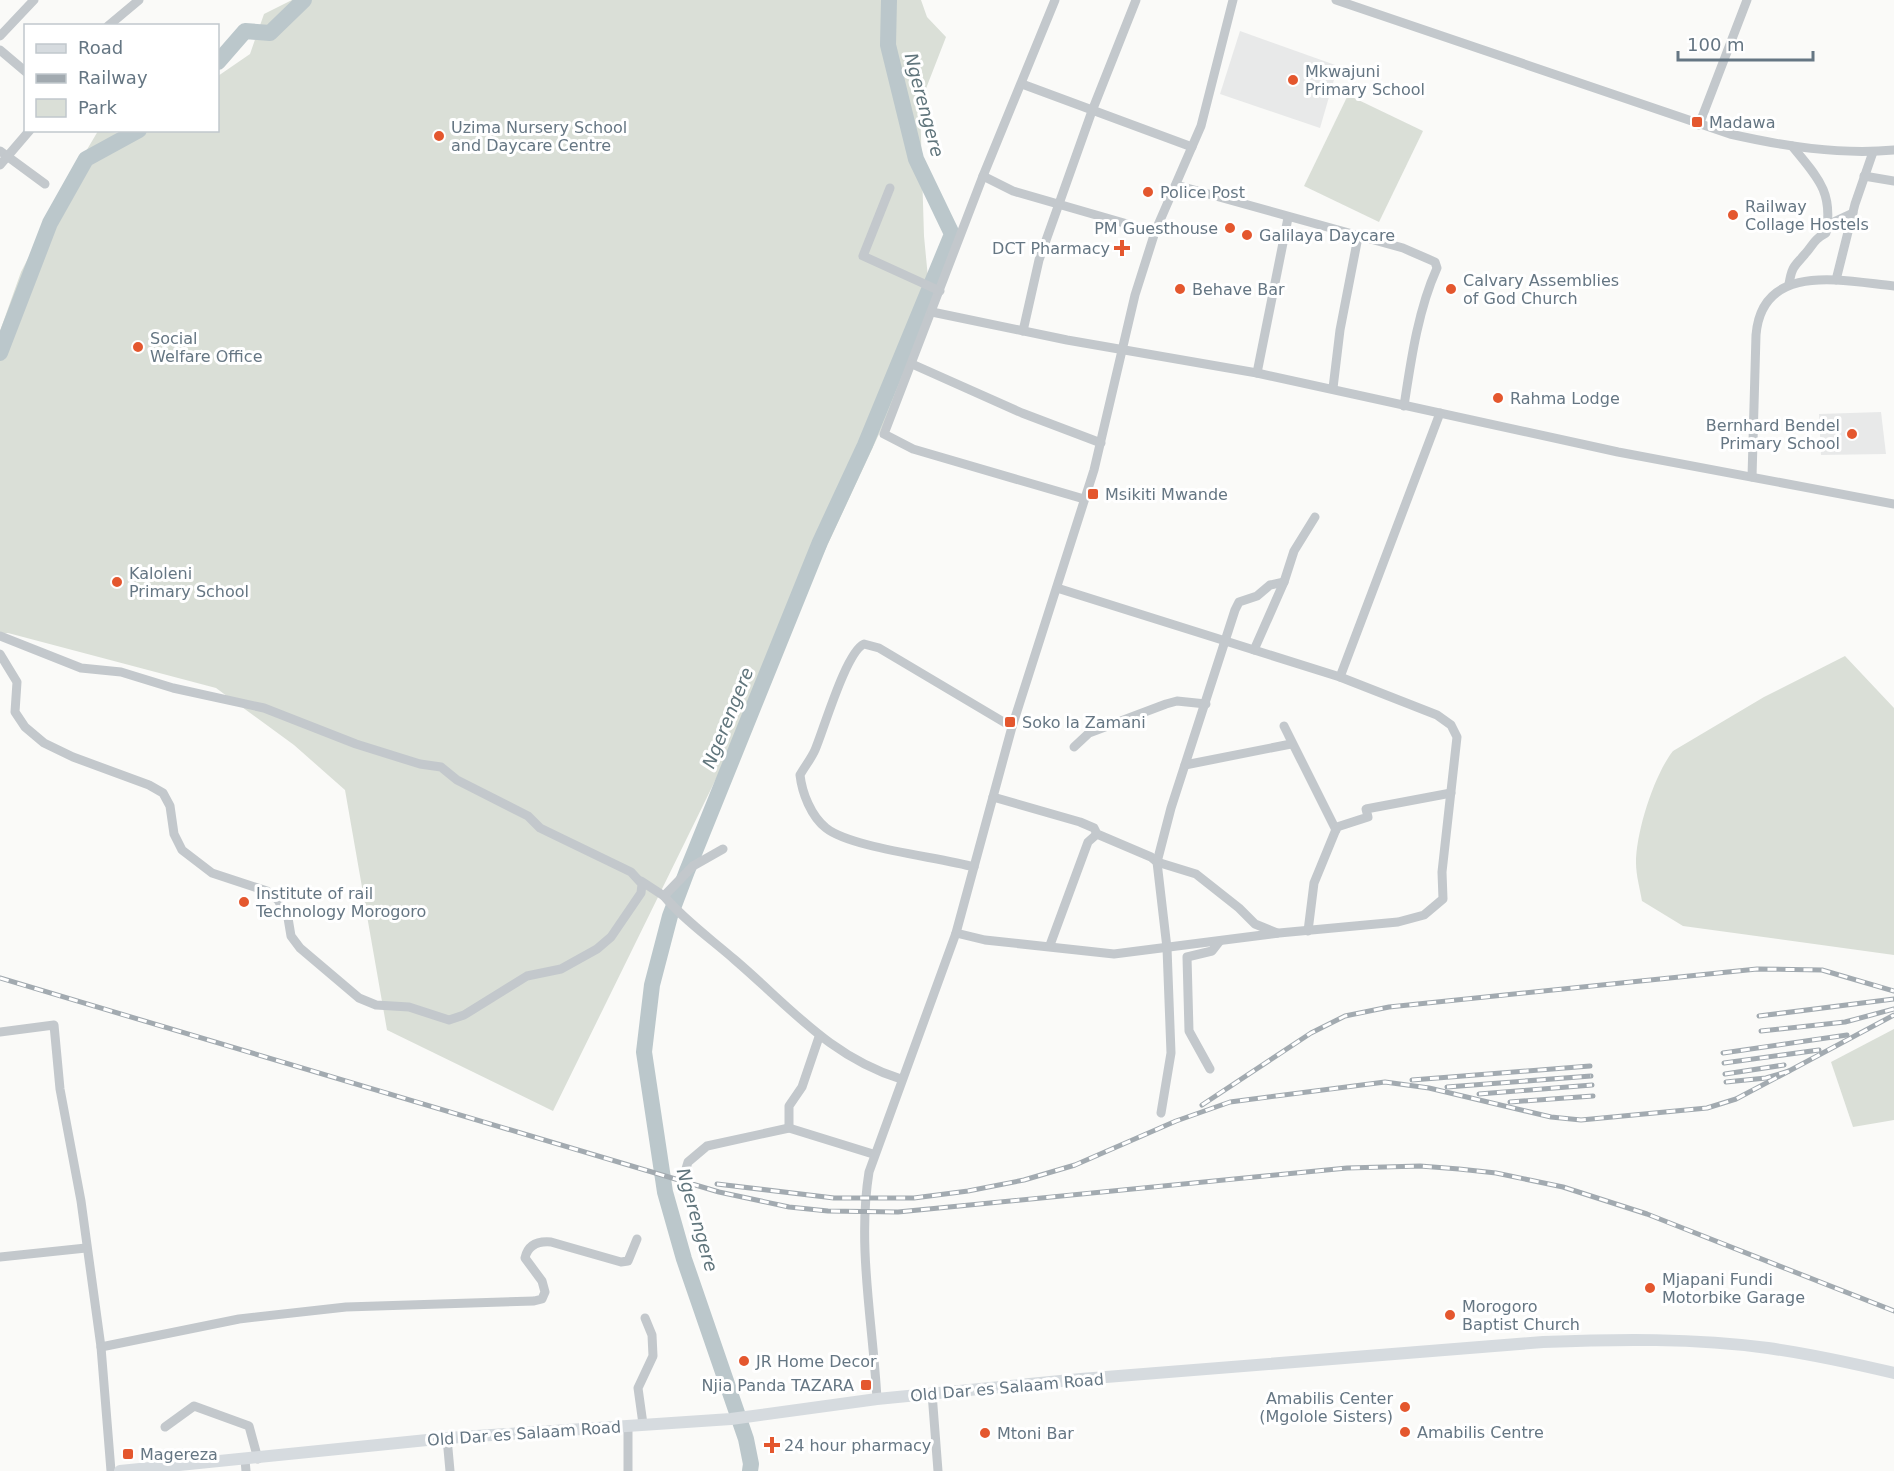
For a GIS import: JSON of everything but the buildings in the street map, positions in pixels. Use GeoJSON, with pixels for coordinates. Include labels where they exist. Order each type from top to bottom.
{"type":"FeatureCollection","features":[{"type":"Feature","properties":{"kind":"main road","name":"Old Dar es Salaam Road"},"geometry":{"type":"LineString","coordinates":[[120,1471],[245,1466],[258,1459],[447,1438],[731,1419],[877,1399],[1081,1379],[1543,1342],[1614,1340],[1767,1348],[1818,1356],[1894,1373]]}},
{"type":"Feature","properties":{"kind":"street"},"geometry":{"type":"LineString","coordinates":[[0,36],[34,0]]}},
{"type":"Feature","properties":{"kind":"street"},"geometry":{"type":"LineString","coordinates":[[110,24],[139,0]]}},
{"type":"Feature","properties":{"kind":"street"},"geometry":{"type":"LineString","coordinates":[[1055,0],[983,176],[884,434],[890,440],[913,450],[1084,499]]}},
{"type":"Feature","properties":{"kind":"street"},"geometry":{"type":"LineString","coordinates":[[1023,331],[1039,260],[1092,111],[1136,0]]}},
{"type":"Feature","properties":{"kind":"street"},"geometry":{"type":"LineString","coordinates":[[877,1399],[864,1199],[873,1155],[956,933],[1012,727],[1101,443],[1122,349],[1155,232],[1192,147],[1212,88],[1233,0]]}},
{"type":"Feature","properties":{"kind":"street"},"geometry":{"type":"LineString","coordinates":[[1336,0],[1699,125],[1792,146],[1873,152],[1894,150]]}},
{"type":"Feature","properties":{"kind":"street"},"geometry":{"type":"LineString","coordinates":[[1699,125],[1747,0]]}},
{"type":"Feature","properties":{"kind":"street"},"geometry":{"type":"LineString","coordinates":[[0,50],[24,70]]}},
{"type":"Feature","properties":{"kind":"street"},"geometry":{"type":"LineString","coordinates":[[1022,84],[1192,147]]}},
{"type":"Feature","properties":{"kind":"street"},"geometry":{"type":"LineString","coordinates":[[0,165],[4,154],[28,132]]}},
{"type":"Feature","properties":{"kind":"street"},"geometry":{"type":"LineString","coordinates":[[1789,284],[1794,262],[1805,254],[1812,241],[1826,233],[1828,201],[1823,186],[1792,146]]}},
{"type":"Feature","properties":{"kind":"street"},"geometry":{"type":"LineString","coordinates":[[1836,280],[1853,213],[1873,152]]}},
{"type":"Feature","properties":{"kind":"street"},"geometry":{"type":"LineString","coordinates":[[4,154],[45,184]]}},
{"type":"Feature","properties":{"kind":"street"},"geometry":{"type":"LineString","coordinates":[[983,176],[1013,191],[1155,232]]}},
{"type":"Feature","properties":{"kind":"street"},"geometry":{"type":"LineString","coordinates":[[1864,176],[1894,181]]}},
{"type":"Feature","properties":{"kind":"street"},"geometry":{"type":"LineString","coordinates":[[1176,185],[1288,218],[1403,248],[1437,263],[1412,350],[1404,406]]}},
{"type":"Feature","properties":{"kind":"street"},"geometry":{"type":"LineString","coordinates":[[890,188],[863,256],[940,291]]}},
{"type":"Feature","properties":{"kind":"street"},"geometry":{"type":"LineString","coordinates":[[1827,225],[1853,213]]}},
{"type":"Feature","properties":{"kind":"street"},"geometry":{"type":"LineString","coordinates":[[1257,373],[1288,218]]}},
{"type":"Feature","properties":{"kind":"street"},"geometry":{"type":"LineString","coordinates":[[1332,388],[1341,321],[1359,237]]}},
{"type":"Feature","properties":{"kind":"street"},"geometry":{"type":"LineString","coordinates":[[1752,477],[1758,318],[1771,294],[1789,284],[1836,280],[1894,286]]}},
{"type":"Feature","properties":{"kind":"street"},"geometry":{"type":"LineString","coordinates":[[932,312],[1023,331],[1257,373],[1628,454],[1894,504]]}},
{"type":"Feature","properties":{"kind":"street"},"geometry":{"type":"LineString","coordinates":[[912,364],[1022,413],[1101,443]]}},
{"type":"Feature","properties":{"kind":"street"},"geometry":{"type":"LineString","coordinates":[[1340,677],[1440,413]]}},
{"type":"Feature","properties":{"kind":"street"},"geometry":{"type":"LineString","coordinates":[[1254,650],[1284,582],[1294,551],[1315,517]]}},
{"type":"Feature","properties":{"kind":"street"},"geometry":{"type":"LineString","coordinates":[[1161,1113],[1171,1053],[1167,948],[1157,862],[1185,765],[1239,602],[1257,596],[1269,585],[1284,582]]}},
{"type":"Feature","properties":{"kind":"street"},"geometry":{"type":"LineString","coordinates":[[956,933],[985,940],[1050,945],[1114,954],[1279,933],[1408,921],[1424,915],[1443,899],[1442,872],[1457,737],[1451,725],[1437,715],[1340,677],[1057,588]]}},
{"type":"Feature","properties":{"kind":"street"},"geometry":{"type":"LineString","coordinates":[[0,636],[81,668],[121,672],[173,688],[264,708],[356,744],[420,764],[441,767],[457,780],[528,816],[540,828],[632,872],[664,896],[676,911],[737,961],[819,1037],[852,1058],[901,1079]]}},
{"type":"Feature","properties":{"kind":"street"},"geometry":{"type":"LineString","coordinates":[[974,867],[873,845],[832,832],[820,822],[812,810],[800,774],[814,753],[856,650],[864,644],[889,654],[1012,727]]}},
{"type":"Feature","properties":{"kind":"street"},"geometry":{"type":"LineString","coordinates":[[0,654],[17,682],[15,712],[25,727],[44,743],[73,757],[149,785],[163,793],[170,806],[174,834],[182,850],[212,873],[267,891],[278,900],[288,918],[291,936],[300,948],[359,998],[376,1005],[409,1007],[449,1020],[464,1016],[527,976],[561,969],[597,949],[611,937],[640,895],[641,881]]}},
{"type":"Feature","properties":{"kind":"street"},"geometry":{"type":"LineString","coordinates":[[1074,747],[1089,733],[1166,704],[1177,701],[1206,704]]}},
{"type":"Feature","properties":{"kind":"street"},"geometry":{"type":"LineString","coordinates":[[1284,726],[1336,830]]}},
{"type":"Feature","properties":{"kind":"street"},"geometry":{"type":"LineString","coordinates":[[1185,765],[1291,744]]}},
{"type":"Feature","properties":{"kind":"street"},"geometry":{"type":"LineString","coordinates":[[1308,931],[1314,883],[1336,830],[1348,822],[1368,817],[1366,809],[1451,794]]}},
{"type":"Feature","properties":{"kind":"street"},"geometry":{"type":"LineString","coordinates":[[993,797],[1077,821],[1094,828],[1097,834],[1151,857],[1157,862],[1196,874],[1239,908],[1255,924],[1279,933]]}},
{"type":"Feature","properties":{"kind":"street"},"geometry":{"type":"LineString","coordinates":[[1050,945],[1088,842],[1097,834]]}},
{"type":"Feature","properties":{"kind":"street"},"geometry":{"type":"LineString","coordinates":[[664,896],[693,866],[723,849]]}},
{"type":"Feature","properties":{"kind":"street"},"geometry":{"type":"LineString","coordinates":[[1187,957],[1212,951],[1220,942]]}},
{"type":"Feature","properties":{"kind":"street"},"geometry":{"type":"LineString","coordinates":[[1187,946],[1189,1030],[1210,1069]]}},
{"type":"Feature","properties":{"kind":"street"},"geometry":{"type":"LineString","coordinates":[[1170,1024],[1189,1030]]}},
{"type":"Feature","properties":{"kind":"street"},"geometry":{"type":"LineString","coordinates":[[0,1032],[54,1025],[60,1089],[79,1190],[101,1347],[111,1471]]}},
{"type":"Feature","properties":{"kind":"street"},"geometry":{"type":"LineString","coordinates":[[789,1128],[789,1106],[802,1086],[819,1037]]}},
{"type":"Feature","properties":{"kind":"street"},"geometry":{"type":"LineString","coordinates":[[685,1172],[688,1162],[707,1146],[789,1128],[873,1155]]}},
{"type":"Feature","properties":{"kind":"street"},"geometry":{"type":"LineString","coordinates":[[101,1347],[239,1319],[336,1308],[534,1301],[542,1299],[545,1292],[542,1281],[525,1258],[531,1246],[540,1242],[551,1242],[621,1262],[628,1261],[637,1239]]}},
{"type":"Feature","properties":{"kind":"street"},"geometry":{"type":"LineString","coordinates":[[0,1257],[86,1248]]}},
{"type":"Feature","properties":{"kind":"street"},"geometry":{"type":"LineString","coordinates":[[643,1424],[638,1388],[642,1376],[650,1365],[654,1350],[652,1335],[645,1318]]}},
{"type":"Feature","properties":{"kind":"street"},"geometry":{"type":"LineString","coordinates":[[932,1394],[938,1471]]}},
{"type":"Feature","properties":{"kind":"street"},"geometry":{"type":"LineString","coordinates":[[165,1427],[194,1406],[216,1412],[249,1426],[258,1459]]}},
{"type":"Feature","properties":{"kind":"street"},"geometry":{"type":"LineString","coordinates":[[628,1425],[628,1471]]}},
{"type":"Feature","properties":{"kind":"street"},"geometry":{"type":"LineString","coordinates":[[447,1438],[450,1471]]}},
{"type":"Feature","properties":{"kind":"shaded area"},"geometry":{"type":"Polygon","coordinates":[[[1240,31],[1338,66],[1320,128],[1220,94],[1240,31]]]}},
{"type":"Feature","properties":{"kind":"shaded area","name":"Bernhard Bendel Primary School"},"geometry":{"type":"Polygon","coordinates":[[[1881,412],[1886,454],[1821,455],[1819,414],[1881,412]]]}},
{"type":"Feature","properties":{"kind":"green space"},"geometry":{"type":"Polygon","coordinates":[[[292,0],[921,0],[927,17],[946,37],[920,104],[924,236],[932,320],[767,675],[553,1111],[387,1030],[345,790],[294,745],[216,688],[8,633],[0,634],[0,331],[21,272],[66,185],[97,132],[128,134],[130,132],[219,132],[219,75],[250,54],[264,14],[292,0]]]}},
{"type":"Feature","properties":{"kind":"green space"},"geometry":{"type":"Polygon","coordinates":[[[1348,95],[1423,131],[1379,222],[1304,186],[1348,95]]]}},
{"type":"Feature","properties":{"kind":"green space"},"geometry":{"type":"Polygon","coordinates":[[[1845,656],[1894,708],[1894,955],[1683,926],[1642,901],[1636,868],[1639,836],[1647,804],[1659,774],[1673,751],[1764,697],[1845,656]]]}},
{"type":"Feature","properties":{"kind":"green space"},"geometry":{"type":"Polygon","coordinates":[[[1894,1029],[1894,1120],[1853,1127],[1831,1062],[1894,1029]]]}},
{"type":"Feature","properties":{"kind":"waterway"},"geometry":{"type":"LineString","coordinates":[[219,61],[245,31],[270,33],[304,0]]}},
{"type":"Feature","properties":{"kind":"waterway","name":"Ngerengere"},"geometry":{"type":"LineString","coordinates":[[750,1471],[751,1464],[746,1439],[684,1259],[665,1192],[644,1052],[652,985],[670,916],[820,542],[865,445],[952,234],[916,159],[888,45],[889,0]]}},
{"type":"Feature","properties":{"kind":"waterway"},"geometry":{"type":"LineString","coordinates":[[0,353],[50,223],[86,159],[135,132]]}},
{"type":"Feature","properties":{"kind":"railway"},"geometry":{"type":"LineString","coordinates":[[1202,1105],[1311,1033],[1345,1016],[1389,1007],[1757,969],[1822,970],[1894,991]]}},
{"type":"Feature","properties":{"kind":"railway"},"geometry":{"type":"LineString","coordinates":[[0,978],[719,1192],[789,1207],[828,1211],[898,1212],[1347,1168],[1420,1166],[1459,1169],[1496,1173],[1563,1187],[1647,1214],[1894,1311]]}},
{"type":"Feature","properties":{"kind":"railway"},"geometry":{"type":"LineString","coordinates":[[1759,1016],[1894,999]]}},
{"type":"Feature","properties":{"kind":"railway"},"geometry":{"type":"LineString","coordinates":[[1761,1031],[1845,1022],[1894,1009]]}},
{"type":"Feature","properties":{"kind":"railway"},"geometry":{"type":"LineString","coordinates":[[1726,1082],[1766,1078],[1789,1071],[1894,1015]]}},
{"type":"Feature","properties":{"kind":"railway"},"geometry":{"type":"LineString","coordinates":[[1723,1053],[1847,1035]]}},
{"type":"Feature","properties":{"kind":"railway"},"geometry":{"type":"LineString","coordinates":[[1724,1063],[1819,1050]]}},
{"type":"Feature","properties":{"kind":"railway"},"geometry":{"type":"LineString","coordinates":[[1725,1074],[1784,1065]]}},
{"type":"Feature","properties":{"kind":"railway"},"geometry":{"type":"LineString","coordinates":[[1412,1080],[1590,1066]]}},
{"type":"Feature","properties":{"kind":"railway"},"geometry":{"type":"LineString","coordinates":[[717,1184],[834,1198],[914,1198],[968,1191],[1024,1180],[1075,1165],[1176,1121],[1230,1102],[1385,1082],[1429,1088],[1551,1117],[1581,1120],[1707,1108],[1736,1099],[1789,1071]]}},
{"type":"Feature","properties":{"kind":"railway"},"geometry":{"type":"LineString","coordinates":[[1447,1087],[1591,1076]]}},
{"type":"Feature","properties":{"kind":"railway"},"geometry":{"type":"LineString","coordinates":[[1479,1094],[1592,1085]]}},
{"type":"Feature","properties":{"kind":"railway"},"geometry":{"type":"LineString","coordinates":[[1510,1102],[1593,1096]]}},
{"type":"Feature","properties":{"kind":"place","name":"Mkwajuni Primary School"},"geometry":{"type":"Point","coordinates":[1293,80]}},
{"type":"Feature","properties":{"kind":"place","name":"Madawa"},"geometry":{"type":"Point","coordinates":[1697,122]}},
{"type":"Feature","properties":{"kind":"place","name":"Uzima Nursery School and Daycare Centre"},"geometry":{"type":"Point","coordinates":[439,136]}},
{"type":"Feature","properties":{"kind":"place","name":"Police Post"},"geometry":{"type":"Point","coordinates":[1148,192]}},
{"type":"Feature","properties":{"kind":"place","name":"Railway Collage Hostels"},"geometry":{"type":"Point","coordinates":[1733,215]}},
{"type":"Feature","properties":{"kind":"place","name":"PM Guesthouse"},"geometry":{"type":"Point","coordinates":[1230,228]}},
{"type":"Feature","properties":{"kind":"place","name":"Galilaya Daycare"},"geometry":{"type":"Point","coordinates":[1247,235]}},
{"type":"Feature","properties":{"kind":"place","name":"DCT Pharmacy"},"geometry":{"type":"Point","coordinates":[1122,248]}},
{"type":"Feature","properties":{"kind":"place","name":"Behave Bar"},"geometry":{"type":"Point","coordinates":[1180,289]}},
{"type":"Feature","properties":{"kind":"place","name":"Calvary Assemblies of God Church"},"geometry":{"type":"Point","coordinates":[1451,289]}},
{"type":"Feature","properties":{"kind":"place","name":"Social Welfare Office"},"geometry":{"type":"Point","coordinates":[138,347]}},
{"type":"Feature","properties":{"kind":"place","name":"Rahma Lodge"},"geometry":{"type":"Point","coordinates":[1498,398]}},
{"type":"Feature","properties":{"kind":"place","name":"Bernhard Bendel Primary School"},"geometry":{"type":"Point","coordinates":[1852,434]}},
{"type":"Feature","properties":{"kind":"place","name":"Msikiti Mwande"},"geometry":{"type":"Point","coordinates":[1093,494]}},
{"type":"Feature","properties":{"kind":"place","name":"Kaloleni Primary School"},"geometry":{"type":"Point","coordinates":[117,582]}},
{"type":"Feature","properties":{"kind":"place","name":"Soko la Zamani"},"geometry":{"type":"Point","coordinates":[1010,722]}},
{"type":"Feature","properties":{"kind":"place","name":"Institute of rail Technology Morogoro"},"geometry":{"type":"Point","coordinates":[244,902]}},
{"type":"Feature","properties":{"kind":"place","name":"Mjapani Fundi Motorbike Garage"},"geometry":{"type":"Point","coordinates":[1650,1288]}},
{"type":"Feature","properties":{"kind":"place","name":"Morogoro Baptist Church"},"geometry":{"type":"Point","coordinates":[1450,1315]}},
{"type":"Feature","properties":{"kind":"place","name":"JR Home Decor"},"geometry":{"type":"Point","coordinates":[744,1361]}},
{"type":"Feature","properties":{"kind":"place","name":"Njia Panda TAZARA"},"geometry":{"type":"Point","coordinates":[866,1385]}},
{"type":"Feature","properties":{"kind":"place","name":"Amabilis Center (Mgolole Sisters)"},"geometry":{"type":"Point","coordinates":[1405,1407]}},
{"type":"Feature","properties":{"kind":"place","name":"Amabilis Centre"},"geometry":{"type":"Point","coordinates":[1405,1432]}},
{"type":"Feature","properties":{"kind":"place","name":"Mtoni Bar"},"geometry":{"type":"Point","coordinates":[985,1433]}},
{"type":"Feature","properties":{"kind":"place","name":"24 hour pharmacy"},"geometry":{"type":"Point","coordinates":[772,1445]}},
{"type":"Feature","properties":{"kind":"place","name":"Magereza"},"geometry":{"type":"Point","coordinates":[128,1454]}}]}
